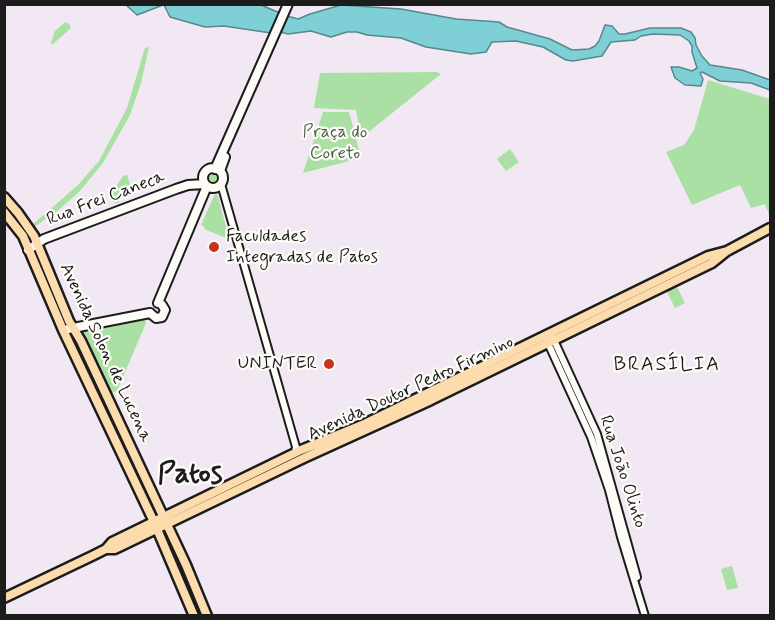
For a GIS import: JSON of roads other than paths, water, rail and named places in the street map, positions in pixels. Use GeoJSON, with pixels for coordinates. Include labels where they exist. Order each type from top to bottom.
{"type":"FeatureCollection","features":[{"type":"Feature","properties":{"kind":"main road"},"geometry":{"type":"LineString","coordinates":[[160,304],[208,186],[204,176],[214,170],[251,95],[288,4]]}},
{"type":"Feature","properties":{"kind":"main road"},"geometry":{"type":"LineString","coordinates":[[208,186],[218,187],[221,184],[223,178],[214,170]]}},
{"type":"Feature","properties":{"kind":"main road","name":"Rua Frei Caneca"},"geometry":{"type":"LineString","coordinates":[[28,250],[36,244],[89,221],[188,185],[214,170]]}},
{"type":"Feature","properties":{"kind":"main road","name":"Rua Frei Caneca"},"geometry":{"type":"LineString","coordinates":[[188,185],[208,186]]}},
{"type":"Feature","properties":{"kind":"main road","name":"Avenida Solon de Lucena"},"geometry":{"type":"LineString","coordinates":[[4,197],[33,234],[73,328],[165,520],[207,615]]}},
{"type":"Feature","properties":{"kind":"main road","name":"Avenida Solon de Lucena"},"geometry":{"type":"LineString","coordinates":[[4,212],[19,230],[194,615]]}},
{"type":"Feature","properties":{"kind":"main road","name":"Avenida Doutor Pedro Firmino"},"geometry":{"type":"LineString","coordinates":[[165,520],[431,400],[708,256],[727,251],[771,228]]}},
{"type":"Feature","properties":{"kind":"main road"},"geometry":{"type":"LineString","coordinates":[[150,313],[152,306],[160,304]]}},
{"type":"Feature","properties":{"kind":"main road"},"geometry":{"type":"LineString","coordinates":[[150,313],[154,317],[162,317],[165,310],[160,304]]}},
{"type":"Feature","properties":{"kind":"main road"},"geometry":{"type":"LineString","coordinates":[[63,330],[150,313]]}},
{"type":"Feature","properties":{"kind":"main road","name":"Avenida Doutor Pedro Firmino"},"geometry":{"type":"LineString","coordinates":[[4,598],[111,549],[112,542],[155,525],[297,450],[362,425],[549,337]]}},
{"type":"Feature","properties":{"kind":"street"},"geometry":{"type":"LineString","coordinates":[[221,184],[297,450]]}},
{"type":"Feature","properties":{"kind":"street","name":"Rua João Olinto"},"geometry":{"type":"LineString","coordinates":[[549,337],[591,437],[609,490],[635,587],[639,592],[645,615]]}},
{"type":"Feature","properties":{"kind":"water"},"geometry":{"type":"Polygon","coordinates":[[[126,5],[163,5],[137,15],[126,5]]]}},
{"type":"Feature","properties":{"kind":"water"},"geometry":{"type":"Polygon","coordinates":[[[164,5],[261,5],[298,19],[341,5],[401,9],[456,19],[499,22],[507,27],[550,39],[572,50],[589,49],[595,46],[605,25],[612,26],[619,34],[650,28],[681,28],[691,32],[702,56],[710,65],[742,70],[770,80],[770,90],[751,83],[720,81],[702,72],[700,73],[703,79],[701,86],[685,85],[675,78],[671,67],[692,71],[697,68],[692,46],[680,35],[653,34],[641,36],[635,40],[611,42],[602,56],[573,61],[566,60],[543,47],[516,41],[492,42],[486,52],[471,54],[426,47],[401,38],[357,32],[347,32],[331,37],[311,31],[288,34],[224,26],[205,27],[170,17],[164,5]]]}},
{"type":"Feature","properties":{"kind":"place","name":"Faculdades Integradas de Patos"},"geometry":{"type":"Point","coordinates":[214,247]}},
{"type":"Feature","properties":{"kind":"place","name":"UNINTER"},"geometry":{"type":"Point","coordinates":[329,364]}},
{"type":"Feature","properties":{"kind":"district","name":"BRASÍLIA"},"geometry":{"type":"Point","coordinates":[667,366]}},
{"type":"Feature","properties":{"kind":"district","name":"Patos"},"geometry":{"type":"Point","coordinates":[190,476]}},
{"type":"Feature","properties":{"kind":"park label","name":"Praça do Coreto"},"geometry":{"type":"Point","coordinates":[335,143]}}]}
